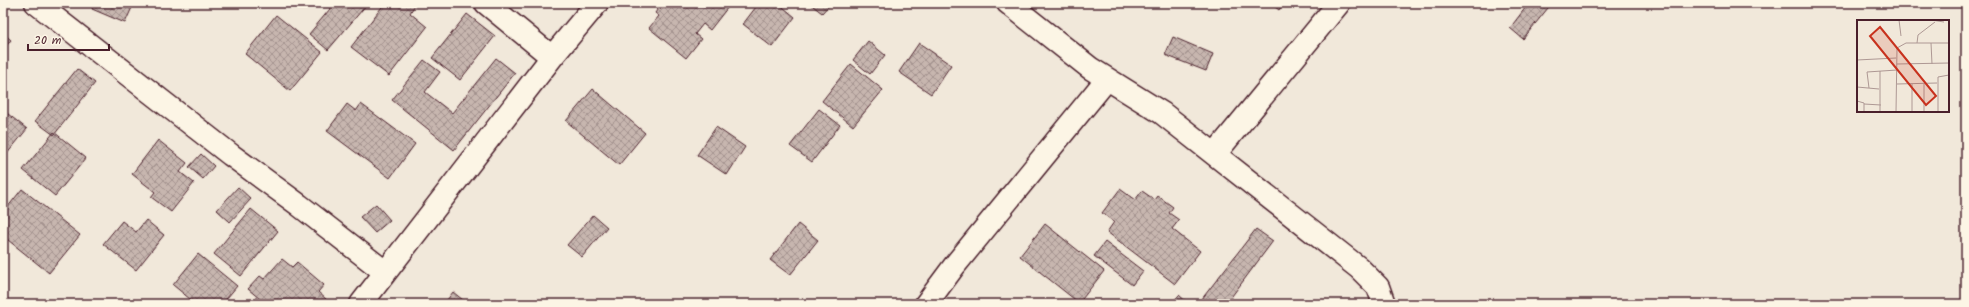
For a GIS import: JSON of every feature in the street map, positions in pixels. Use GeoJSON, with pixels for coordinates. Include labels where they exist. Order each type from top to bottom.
{"type":"FeatureCollection","features":[{"type":"Feature","properties":{"kind":"street"},"geometry":{"type":"LineString","coordinates":[[36,3],[231,155],[299,205],[385,272]]}},
{"type":"Feature","properties":{"kind":"street"},"geometry":{"type":"LineString","coordinates":[[486,3],[552,58]]}},
{"type":"Feature","properties":{"kind":"street"},"geometry":{"type":"LineString","coordinates":[[361,304],[552,58],[597,3]]}},
{"type":"Feature","properties":{"kind":"street"},"geometry":{"type":"LineString","coordinates":[[1008,3],[1090,68],[1162,113],[1359,268],[1378,287],[1384,304]]}},
{"type":"Feature","properties":{"kind":"street"},"geometry":{"type":"LineString","coordinates":[[1215,154],[1339,3]]}},
{"type":"Feature","properties":{"kind":"street"},"geometry":{"type":"LineString","coordinates":[[926,304],[955,265],[1107,79]]}},
{"type":"Feature","properties":{"kind":"building"},"geometry":{"type":"Polygon","coordinates":[[[94,3],[134,3],[125,23],[92,9],[94,3]]]}},
{"type":"Feature","properties":{"kind":"building"},"geometry":{"type":"Polygon","coordinates":[[[335,3],[368,3],[328,50],[309,34],[335,3]]]}},
{"type":"Feature","properties":{"kind":"building"},"geometry":{"type":"Polygon","coordinates":[[[385,3],[416,3],[410,13],[427,27],[389,76],[351,47],[385,3]]]}},
{"type":"Feature","properties":{"kind":"building"},"geometry":{"type":"Polygon","coordinates":[[[662,3],[722,3],[728,7],[710,30],[703,24],[695,34],[701,39],[686,58],[649,28],[659,16],[655,13],[662,3]]]}},
{"type":"Feature","properties":{"kind":"building"},"geometry":{"type":"Polygon","coordinates":[[[759,3],[778,3],[795,17],[772,47],[743,24],[759,3]]]}},
{"type":"Feature","properties":{"kind":"building"},"geometry":{"type":"Polygon","coordinates":[[[809,3],[831,3],[822,13],[809,3]]]}},
{"type":"Feature","properties":{"kind":"building"},"geometry":{"type":"Polygon","coordinates":[[[1270,3],[1284,3],[1279,10],[1270,3]]]}},
{"type":"Feature","properties":{"kind":"building"},"geometry":{"type":"Polygon","coordinates":[[[1529,3],[1552,3],[1523,39],[1510,28],[1529,3]]]}},
{"type":"Feature","properties":{"kind":"building"},"geometry":{"type":"Polygon","coordinates":[[[467,14],[495,36],[460,80],[432,58],[467,14]]]}},
{"type":"Feature","properties":{"kind":"building"},"geometry":{"type":"Polygon","coordinates":[[[276,15],[322,52],[290,91],[245,54],[276,15]]]}},
{"type":"Feature","properties":{"kind":"building"},"geometry":{"type":"Polygon","coordinates":[[[3,33],[11,40],[3,50],[3,33]]]}},
{"type":"Feature","properties":{"kind":"building"},"geometry":{"type":"Polygon","coordinates":[[[1173,37],[1213,54],[1206,71],[1165,55],[1173,37]]]}},
{"type":"Feature","properties":{"kind":"building"},"geometry":{"type":"Polygon","coordinates":[[[868,41],[885,55],[870,74],[853,60],[868,41]]]}},
{"type":"Feature","properties":{"kind":"building"},"geometry":{"type":"Polygon","coordinates":[[[919,43],[951,65],[931,94],[899,72],[919,43]]]}},
{"type":"Feature","properties":{"kind":"building"},"geometry":{"type":"Polygon","coordinates":[[[496,58],[515,73],[454,150],[392,100],[424,60],[440,72],[425,92],[452,113],[496,58]]]}},
{"type":"Feature","properties":{"kind":"building"},"geometry":{"type":"Polygon","coordinates":[[[851,64],[883,90],[853,126],[822,101],[851,64]]]}},
{"type":"Feature","properties":{"kind":"building"},"geometry":{"type":"Polygon","coordinates":[[[77,69],[95,83],[54,135],[35,121],[77,69]]]}},
{"type":"Feature","properties":{"kind":"building"},"geometry":{"type":"Polygon","coordinates":[[[593,89],[645,133],[619,165],[566,121],[593,89]]]}},
{"type":"Feature","properties":{"kind":"building"},"geometry":{"type":"Polygon","coordinates":[[[347,104],[356,111],[361,104],[415,144],[390,178],[327,131],[347,104]]]}},
{"type":"Feature","properties":{"kind":"building"},"geometry":{"type":"Polygon","coordinates":[[[819,109],[840,125],[812,162],[790,146],[819,109]]]}},
{"type":"Feature","properties":{"kind":"building"},"geometry":{"type":"Polygon","coordinates":[[[3,110],[27,129],[6,155],[3,153],[3,110]]]}},
{"type":"Feature","properties":{"kind":"building"},"geometry":{"type":"Polygon","coordinates":[[[716,127],[745,147],[727,175],[697,155],[716,127]]]}},
{"type":"Feature","properties":{"kind":"building"},"geometry":{"type":"Polygon","coordinates":[[[54,132],[86,158],[55,196],[23,170],[54,132]]]}},
{"type":"Feature","properties":{"kind":"building"},"geometry":{"type":"Polygon","coordinates":[[[158,140],[187,163],[180,172],[194,183],[171,212],[151,197],[155,192],[132,174],[158,140]]]}},
{"type":"Feature","properties":{"kind":"building"},"geometry":{"type":"Polygon","coordinates":[[[201,154],[214,166],[203,179],[189,167],[201,154]]]}},
{"type":"Feature","properties":{"kind":"building"},"geometry":{"type":"Polygon","coordinates":[[[238,187],[251,199],[230,222],[217,210],[238,187]]]}},
{"type":"Feature","properties":{"kind":"building"},"geometry":{"type":"Polygon","coordinates":[[[22,189],[80,235],[49,273],[3,236],[3,213],[22,189]]]}},
{"type":"Feature","properties":{"kind":"building"},"geometry":{"type":"Polygon","coordinates":[[[1120,189],[1135,200],[1142,191],[1155,200],[1158,196],[1173,207],[1169,213],[1179,220],[1172,229],[1200,251],[1175,284],[1107,232],[1114,222],[1102,213],[1120,189]]]}},
{"type":"Feature","properties":{"kind":"building"},"geometry":{"type":"Polygon","coordinates":[[[376,204],[390,220],[375,233],[360,217],[376,204]]]}},
{"type":"Feature","properties":{"kind":"building"},"geometry":{"type":"Polygon","coordinates":[[[251,209],[278,231],[241,276],[214,254],[251,209]]]}},
{"type":"Feature","properties":{"kind":"building"},"geometry":{"type":"Polygon","coordinates":[[[593,215],[607,227],[582,257],[567,245],[593,215]]]}},
{"type":"Feature","properties":{"kind":"building"},"geometry":{"type":"Polygon","coordinates":[[[146,220],[164,235],[136,270],[103,244],[122,221],[136,232],[146,220]]]}},
{"type":"Feature","properties":{"kind":"building"},"geometry":{"type":"Polygon","coordinates":[[[798,224],[818,240],[790,275],[770,260],[798,224]]]}},
{"type":"Feature","properties":{"kind":"building"},"geometry":{"type":"Polygon","coordinates":[[[1045,224],[1104,271],[1079,303],[1020,256],[1045,224]]]}},
{"type":"Feature","properties":{"kind":"building"},"geometry":{"type":"Polygon","coordinates":[[[1256,229],[1273,241],[1226,304],[1198,304],[1256,229]]]}},
{"type":"Feature","properties":{"kind":"building"},"geometry":{"type":"Polygon","coordinates":[[[1105,242],[1143,271],[1132,285],[1094,256],[1105,242]]]}},
{"type":"Feature","properties":{"kind":"building"},"geometry":{"type":"Polygon","coordinates":[[[198,254],[237,286],[222,304],[196,304],[173,285],[198,254]]]}},
{"type":"Feature","properties":{"kind":"building"},"geometry":{"type":"Polygon","coordinates":[[[282,259],[292,267],[297,262],[324,285],[318,292],[326,299],[322,304],[266,304],[248,289],[260,276],[264,279],[282,259]]]}},
{"type":"Feature","properties":{"kind":"building"},"geometry":{"type":"Polygon","coordinates":[[[453,292],[468,304],[444,304],[453,292]]]}},
{"type":"Feature","properties":{"kind":"building"},"geometry":{"type":"Polygon","coordinates":[[[1179,295],[1189,304],[1171,304],[1179,295]]]}}]}
